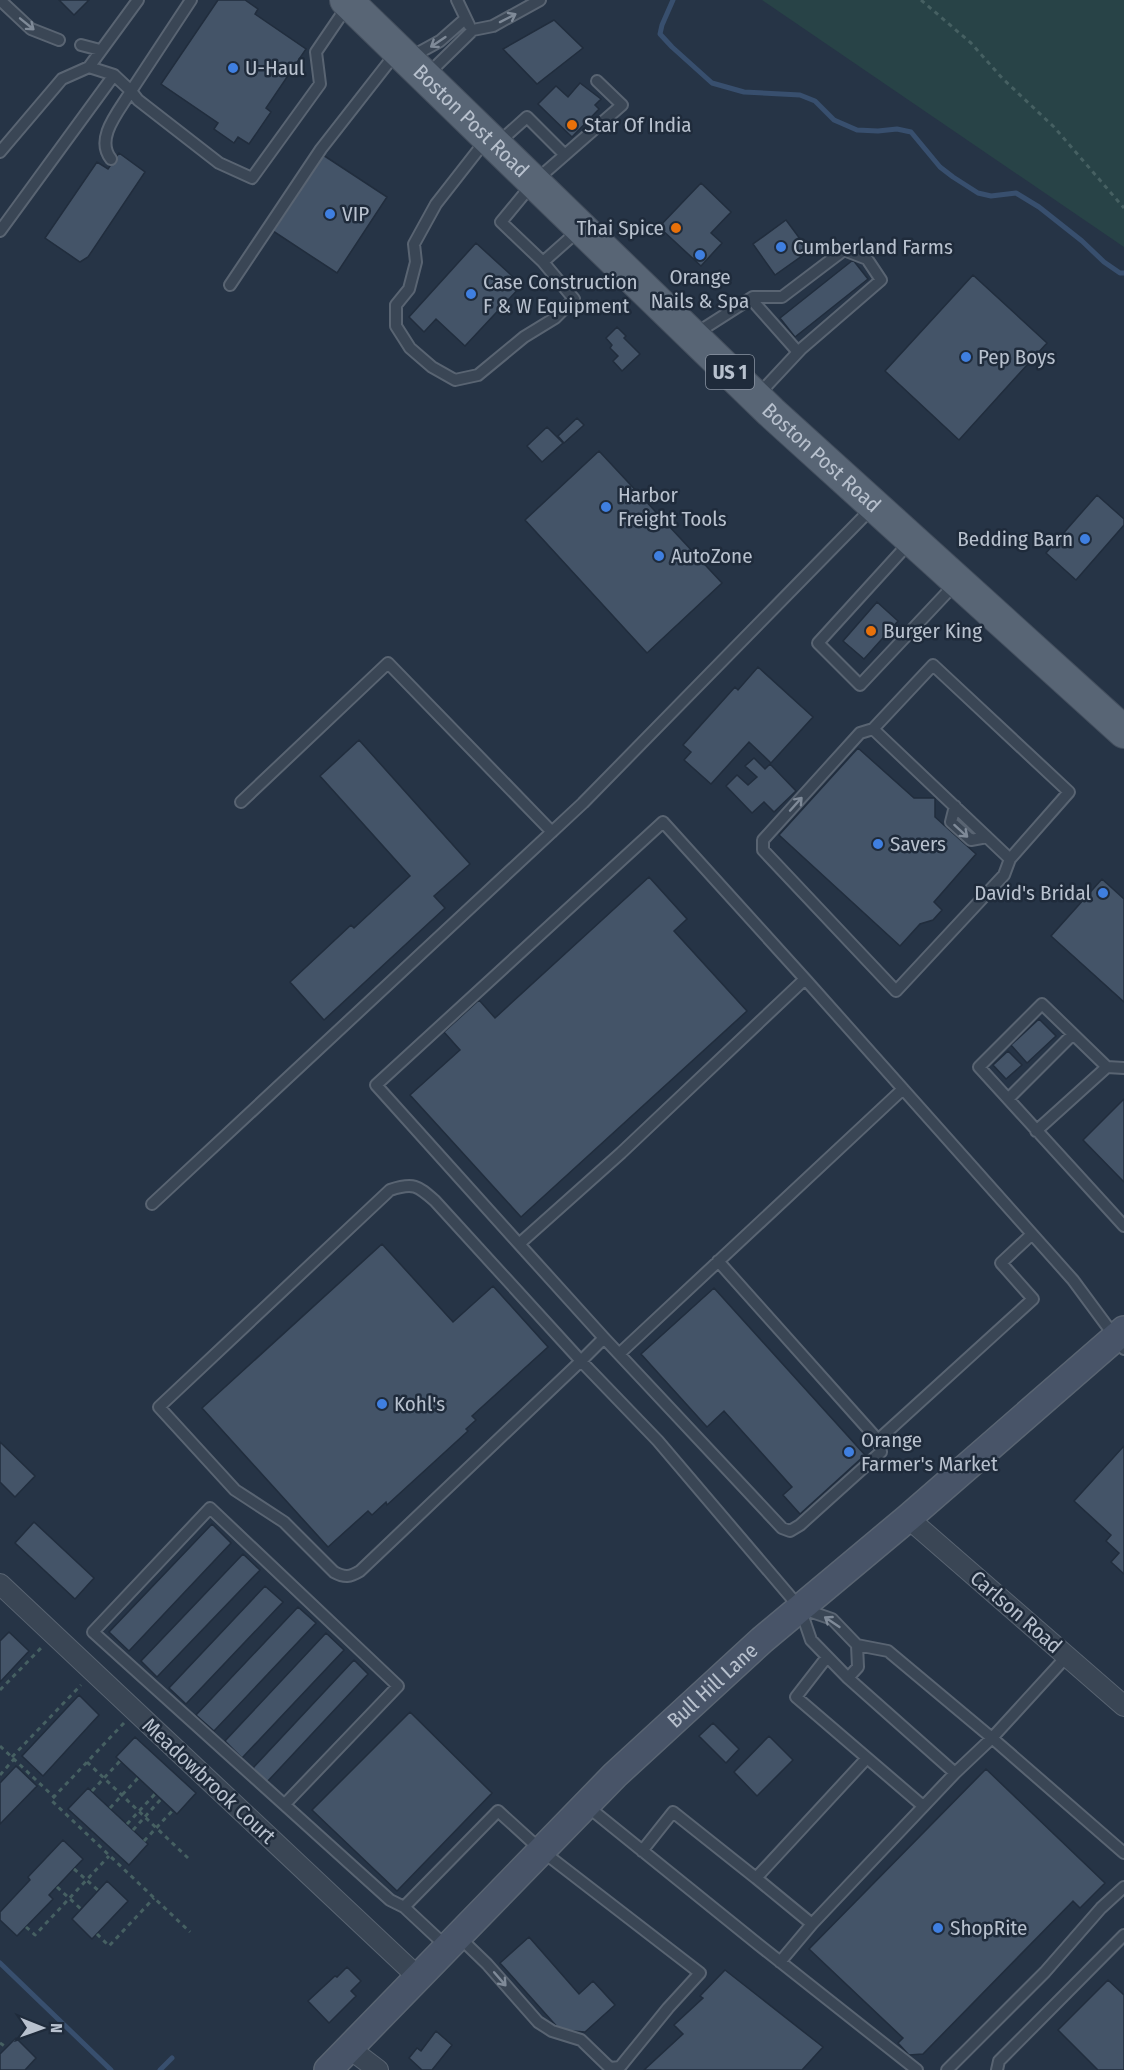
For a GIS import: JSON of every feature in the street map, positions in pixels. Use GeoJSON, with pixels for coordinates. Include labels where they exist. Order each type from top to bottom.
{"type":"FeatureCollection","features":[{"type":"Feature","properties":{"kind":"main road","name":"Boston Post Road"},"geometry":{"type":"LineString","coordinates":[[348,2],[756,397],[1124,732]]}},
{"type":"Feature","properties":{"kind":"main road","name":"Bull Hill Lane"},"geometry":{"type":"LineString","coordinates":[[328,2070],[632,1759],[762,1640],[1121,1339]]}},
{"type":"Feature","properties":{"kind":"street","name":"Carlson Road"},"geometry":{"type":"LineString","coordinates":[[908,1518],[1124,1706]]}},
{"type":"Feature","properties":{"kind":"street","name":"Meadowbrook Court"},"geometry":{"type":"LineString","coordinates":[[0,1584],[419,1978]]}},
{"type":"Feature","properties":{"kind":"street"},"geometry":{"type":"LineString","coordinates":[[349,2048],[378,2070]]}},
{"type":"Feature","properties":{"kind":"lane"},"geometry":{"type":"LineString","coordinates":[[0,0],[31,29],[59,40]]}},
{"type":"Feature","properties":{"kind":"lane"},"geometry":{"type":"LineString","coordinates":[[0,152],[62,79],[89,67],[138,0]]}},
{"type":"Feature","properties":{"kind":"lane"},"geometry":{"type":"LineString","coordinates":[[111,159],[106,153],[104,142],[111,124],[191,0]]}},
{"type":"Feature","properties":{"kind":"lane"},"geometry":{"type":"LineString","coordinates":[[457,0],[465,19],[473,30]]}},
{"type":"Feature","properties":{"kind":"lane"},"geometry":{"type":"LineString","coordinates":[[410,62],[473,30],[493,26],[540,0]]}},
{"type":"Feature","properties":{"kind":"lane"},"geometry":{"type":"LineString","coordinates":[[89,67],[114,75],[138,100],[219,163],[252,178],[320,84],[316,52],[348,2]]}},
{"type":"Feature","properties":{"kind":"lane"},"geometry":{"type":"LineString","coordinates":[[230,285],[321,149],[410,62],[440,41],[465,19]]}},
{"type":"Feature","properties":{"kind":"lane"},"geometry":{"type":"LineString","coordinates":[[81,45],[100,50]]}},
{"type":"Feature","properties":{"kind":"lane"},"geometry":{"type":"LineString","coordinates":[[0,231],[114,75]]}},
{"type":"Feature","properties":{"kind":"lane"},"geometry":{"type":"LineString","coordinates":[[565,155],[527,117],[492,142],[436,204],[414,244],[416,262],[409,289],[396,304],[396,326],[410,348],[432,367],[455,380],[478,375],[524,338],[555,318],[574,299],[543,262],[501,222],[534,182],[565,155],[622,105],[597,81]]}},
{"type":"Feature","properties":{"kind":"lane"},"geometry":{"type":"LineString","coordinates":[[543,262],[581,228]]}},
{"type":"Feature","properties":{"kind":"lane"},"geometry":{"type":"LineString","coordinates":[[693,336],[751,299],[782,297],[844,250],[867,259],[881,280],[798,352],[756,397]]}},
{"type":"Feature","properties":{"kind":"lane"},"geometry":{"type":"LineString","coordinates":[[751,299],[798,352]]}},
{"type":"Feature","properties":{"kind":"lane"},"geometry":{"type":"LineString","coordinates":[[152,1204],[583,803],[874,506]]}},
{"type":"Feature","properties":{"kind":"lane"},"geometry":{"type":"LineString","coordinates":[[912,540],[818,643],[860,685],[958,582]]}},
{"type":"Feature","properties":{"kind":"lane"},"geometry":{"type":"LineString","coordinates":[[241,802],[388,663],[552,832]]}},
{"type":"Feature","properties":{"kind":"lane"},"geometry":{"type":"LineString","coordinates":[[933,665],[1069,792],[1010,859],[1004,875],[896,991],[763,850],[763,840],[860,733],[873,729],[933,665]]}},
{"type":"Feature","properties":{"kind":"lane"},"geometry":{"type":"LineString","coordinates":[[873,729],[1010,859]]}},
{"type":"Feature","properties":{"kind":"lane"},"geometry":{"type":"LineString","coordinates":[[718,1261],[878,1440],[881,1452],[800,1525],[790,1531],[782,1528],[618,1354],[376,1085],[663,822],[1073,1280],[1121,1339]]}},
{"type":"Feature","properties":{"kind":"lane"},"geometry":{"type":"LineString","coordinates":[[519,1244],[621,1153],[805,979]]}},
{"type":"Feature","properties":{"kind":"lane"},"geometry":{"type":"LineString","coordinates":[[1124,1068],[1107,1067],[1042,1004],[979,1067],[1124,1226]]}},
{"type":"Feature","properties":{"kind":"lane"},"geometry":{"type":"LineString","coordinates":[[1008,1099],[1074,1034]]}},
{"type":"Feature","properties":{"kind":"lane"},"geometry":{"type":"LineString","coordinates":[[1036,1131],[1107,1067]]}},
{"type":"Feature","properties":{"kind":"lane"},"geometry":{"type":"LineString","coordinates":[[618,1354],[903,1089]]}},
{"type":"Feature","properties":{"kind":"lane"},"geometry":{"type":"LineString","coordinates":[[604,1338],[581,1361],[360,1571],[350,1577],[334,1572],[284,1522],[235,1490],[159,1407],[390,1190],[406,1184],[419,1187],[435,1201],[581,1361],[658,1441],[800,1608],[811,1640],[848,1678],[955,1773]]}},
{"type":"Feature","properties":{"kind":"lane"},"geometry":{"type":"LineString","coordinates":[[878,1440],[1033,1299],[1001,1263],[1031,1235]]}},
{"type":"Feature","properties":{"kind":"lane"},"geometry":{"type":"LineString","coordinates":[[285,1804],[398,1686],[210,1508],[93,1632],[390,1900],[404,1907],[487,1964],[538,2022],[552,2031],[580,2040],[610,2068],[620,2067],[700,1973],[542,1851],[498,1810],[404,1907]]}},
{"type":"Feature","properties":{"kind":"lane"},"geometry":{"type":"LineString","coordinates":[[800,1608],[832,1619],[857,1645],[888,1651],[1124,1853]]}},
{"type":"Feature","properties":{"kind":"lane"},"geometry":{"type":"LineString","coordinates":[[848,1678],[858,1667],[857,1645]]}},
{"type":"Feature","properties":{"kind":"lane"},"geometry":{"type":"LineString","coordinates":[[780,1962],[812,1924],[923,1806],[992,1738],[1067,1656]]}},
{"type":"Feature","properties":{"kind":"lane"},"geometry":{"type":"LineString","coordinates":[[827,1657],[796,1697],[923,1806]]}},
{"type":"Feature","properties":{"kind":"lane"},"geometry":{"type":"LineString","coordinates":[[756,1878],[867,1758]]}},
{"type":"Feature","properties":{"kind":"lane"},"geometry":{"type":"LineString","coordinates":[[586,1805],[917,2070]]}},
{"type":"Feature","properties":{"kind":"lane"},"geometry":{"type":"LineString","coordinates":[[642,1851],[673,1812],[812,1924]]}},
{"type":"Feature","properties":{"kind":"lane"},"geometry":{"type":"LineString","coordinates":[[947,2070],[1045,1972],[1101,1908],[1124,1887]]}},
{"type":"Feature","properties":{"kind":"lane"},"geometry":{"type":"LineString","coordinates":[[997,2070],[999,2061],[1121,1943]]}},
{"type":"Feature","properties":{"kind":"path"},"geometry":{"type":"LineString","coordinates":[[921,0],[971,43],[1002,78],[1054,127],[1124,208]]}},
{"type":"Feature","properties":{"kind":"path"},"geometry":{"type":"LineString","coordinates":[[0,1690],[42,1646]]}},
{"type":"Feature","properties":{"kind":"path"},"geometry":{"type":"LineString","coordinates":[[0,1775],[82,1684]]}},
{"type":"Feature","properties":{"kind":"path"},"geometry":{"type":"LineString","coordinates":[[125,1722],[51,1800],[190,1932]]}},
{"type":"Feature","properties":{"kind":"path"},"geometry":{"type":"LineString","coordinates":[[0,1746],[54,1797]]}},
{"type":"Feature","properties":{"kind":"path"},"geometry":{"type":"LineString","coordinates":[[92,1791],[120,1761]]}},
{"type":"Feature","properties":{"kind":"path"},"geometry":{"type":"LineString","coordinates":[[87,1762],[188,1858]]}},
{"type":"Feature","properties":{"kind":"path"},"geometry":{"type":"LineString","coordinates":[[110,1808],[138,1778]]}},
{"type":"Feature","properties":{"kind":"path"},"geometry":{"type":"LineString","coordinates":[[127,1824],[156,1794]]}},
{"type":"Feature","properties":{"kind":"path"},"geometry":{"type":"LineString","coordinates":[[132,1830],[161,1799]]}},
{"type":"Feature","properties":{"kind":"path"},"geometry":{"type":"LineString","coordinates":[[144,1841],[173,1810]]}},
{"type":"Feature","properties":{"kind":"path"},"geometry":{"type":"LineString","coordinates":[[26,1927],[35,1935],[110,1856]]}},
{"type":"Feature","properties":{"kind":"path"},"geometry":{"type":"LineString","coordinates":[[74,1869],[99,1891]]}},
{"type":"Feature","properties":{"kind":"path"},"geometry":{"type":"LineString","coordinates":[[57,1887],[81,1909]]}},
{"type":"Feature","properties":{"kind":"path"},"geometry":{"type":"LineString","coordinates":[[97,1934],[109,1946],[154,1898]]}},
{"type":"Feature","properties":{"kind":"path"},"geometry":{"type":"LineString","coordinates":[[0,2043],[6,2047]]}},
{"type":"Feature","properties":{"kind":"green space"},"geometry":{"type":"Polygon","coordinates":[[[762,0],[1124,0],[1124,247],[762,0]]]}},
{"type":"Feature","properties":{"kind":"building"},"geometry":{"type":"Polygon","coordinates":[[[59,0],[89,0],[74,15],[59,0]]]}},
{"type":"Feature","properties":{"kind":"building","name":"U-Haul"},"geometry":{"type":"Polygon","coordinates":[[[218,0],[245,0],[258,9],[255,14],[306,49],[266,108],[271,112],[249,144],[238,137],[234,143],[214,129],[218,123],[161,84],[218,0]]]}},
{"type":"Feature","properties":{"kind":"building"},"geometry":{"type":"Polygon","coordinates":[[[554,20],[583,48],[537,84],[503,49],[554,20]]]}},
{"type":"Feature","properties":{"kind":"building"},"geometry":{"type":"Polygon","coordinates":[[[580,83],[601,99],[595,105],[599,109],[572,137],[538,104],[556,86],[568,97],[580,83]]]}},
{"type":"Feature","properties":{"kind":"building"},"geometry":{"type":"Polygon","coordinates":[[[119,153],[145,172],[88,257],[80,262],[45,238],[97,162],[108,169],[119,153]]]}},
{"type":"Feature","properties":{"kind":"building","name":"VIP"},"geometry":{"type":"Polygon","coordinates":[[[323,155],[387,197],[337,273],[273,231],[323,155]]]}},
{"type":"Feature","properties":{"kind":"building"},"geometry":{"type":"Polygon","coordinates":[[[701,183],[731,212],[711,233],[722,243],[701,266],[659,227],[701,183]]]}},
{"type":"Feature","properties":{"kind":"building","name":"Cumberland Farms"},"geometry":{"type":"Polygon","coordinates":[[[786,220],[809,251],[775,275],[753,244],[786,220]]]}},
{"type":"Feature","properties":{"kind":"building","name":"Case Construction F & W Equipment"},"geometry":{"type":"Polygon","coordinates":[[[476,243],[522,285],[465,346],[436,319],[424,332],[409,317],[476,243]]]}},
{"type":"Feature","properties":{"kind":"building","name":"Cumberland Farms"},"geometry":{"type":"Polygon","coordinates":[[[853,260],[868,279],[795,337],[780,318],[853,260]]]}},
{"type":"Feature","properties":{"kind":"building","name":"Pep Boys"},"geometry":{"type":"Polygon","coordinates":[[[973,275],[1047,343],[959,440],[885,371],[973,275]]]}},
{"type":"Feature","properties":{"kind":"building"},"geometry":{"type":"Polygon","coordinates":[[[617,327],[626,336],[624,338],[640,354],[622,371],[613,361],[618,356],[610,348],[612,345],[606,338],[617,327]]]}},
{"type":"Feature","properties":{"kind":"building"},"geometry":{"type":"Polygon","coordinates":[[[577,418],[584,425],[564,443],[558,436],[577,418]]]}},
{"type":"Feature","properties":{"kind":"building"},"geometry":{"type":"Polygon","coordinates":[[[547,427],[563,443],[542,462],[527,446],[547,427]]]}},
{"type":"Feature","properties":{"kind":"building"},"geometry":{"type":"Polygon","coordinates":[[[599,451],[722,583],[647,653],[525,520],[599,451]]]}},
{"type":"Feature","properties":{"kind":"building","name":"Bedding Barn"},"geometry":{"type":"Polygon","coordinates":[[[1097,495],[1124,519],[1124,525],[1076,580],[1046,553],[1097,495]]]}},
{"type":"Feature","properties":{"kind":"building","name":"Burger King"},"geometry":{"type":"Polygon","coordinates":[[[877,602],[898,621],[864,659],[843,641],[877,602]]]}},
{"type":"Feature","properties":{"kind":"building"},"geometry":{"type":"Polygon","coordinates":[[[758,667],[813,717],[771,763],[749,742],[711,784],[684,760],[691,752],[683,745],[735,687],[738,690],[758,667]]]}},
{"type":"Feature","properties":{"kind":"building"},"geometry":{"type":"Polygon","coordinates":[[[359,740],[470,864],[434,896],[445,908],[324,1020],[290,982],[351,925],[354,928],[410,876],[320,776],[359,740]]]}},
{"type":"Feature","properties":{"kind":"building","name":"Savers"},"geometry":{"type":"Polygon","coordinates":[[[858,748],[914,798],[935,798],[935,817],[976,854],[934,902],[942,910],[933,920],[920,924],[900,946],[779,835],[858,748]]]}},
{"type":"Feature","properties":{"kind":"building"},"geometry":{"type":"Polygon","coordinates":[[[754,758],[765,769],[770,764],[796,791],[774,812],[764,802],[752,813],[726,786],[737,775],[748,785],[757,777],[745,766],[754,758]]]}},
{"type":"Feature","properties":{"kind":"building"},"geometry":{"type":"Polygon","coordinates":[[[649,877],[687,919],[674,931],[747,1011],[521,1217],[410,1095],[460,1050],[444,1032],[479,1000],[495,1018],[649,877]]]}},
{"type":"Feature","properties":{"kind":"building"},"geometry":{"type":"Polygon","coordinates":[[[1102,879],[1124,899],[1124,1002],[1051,936],[1102,879]]]}},
{"type":"Feature","properties":{"kind":"building"},"geometry":{"type":"Polygon","coordinates":[[[1039,1019],[1056,1036],[1027,1063],[1011,1045],[1039,1019]]]}},
{"type":"Feature","properties":{"kind":"building"},"geometry":{"type":"Polygon","coordinates":[[[1008,1051],[1022,1065],[1006,1079],[993,1065],[1008,1051]]]}},
{"type":"Feature","properties":{"kind":"building"},"geometry":{"type":"Polygon","coordinates":[[[1124,1099],[1124,1182],[1083,1140],[1124,1099]]]}},
{"type":"Feature","properties":{"kind":"building"},"geometry":{"type":"Polygon","coordinates":[[[382,1244],[453,1322],[493,1286],[548,1347],[472,1416],[476,1420],[466,1429],[468,1431],[387,1505],[386,1502],[372,1515],[368,1511],[328,1547],[202,1408],[382,1244]]]}},
{"type":"Feature","properties":{"kind":"building"},"geometry":{"type":"Polygon","coordinates":[[[714,1288],[865,1455],[800,1514],[783,1495],[792,1487],[724,1411],[707,1427],[641,1354],[714,1288]]]}},
{"type":"Feature","properties":{"kind":"building"},"geometry":{"type":"Polygon","coordinates":[[[0,1442],[35,1476],[15,1497],[0,1482],[0,1442]]]}},
{"type":"Feature","properties":{"kind":"building"},"geometry":{"type":"Polygon","coordinates":[[[1124,1446],[1124,1574],[1111,1562],[1119,1553],[1106,1541],[1111,1535],[1074,1501],[1124,1446]]]}},
{"type":"Feature","properties":{"kind":"building"},"geometry":{"type":"Polygon","coordinates":[[[34,1522],[94,1578],[75,1599],[15,1543],[34,1522]]]}},
{"type":"Feature","properties":{"kind":"building"},"geometry":{"type":"Polygon","coordinates":[[[212,1524],[231,1543],[129,1651],[109,1632],[212,1524]]]}},
{"type":"Feature","properties":{"kind":"building"},"geometry":{"type":"Polygon","coordinates":[[[243,1554],[260,1570],[157,1677],[141,1661],[243,1554]]]}},
{"type":"Feature","properties":{"kind":"building"},"geometry":{"type":"Polygon","coordinates":[[[265,1586],[283,1602],[186,1704],[169,1688],[265,1586]]]}},
{"type":"Feature","properties":{"kind":"building"},"geometry":{"type":"Polygon","coordinates":[[[298,1607],[316,1623],[214,1731],[196,1715],[298,1607]]]}},
{"type":"Feature","properties":{"kind":"building"},"geometry":{"type":"Polygon","coordinates":[[[9,1632],[29,1651],[0,1682],[0,1641],[9,1632]]]}},
{"type":"Feature","properties":{"kind":"building"},"geometry":{"type":"Polygon","coordinates":[[[326,1633],[344,1650],[242,1758],[225,1741],[326,1633]]]}},
{"type":"Feature","properties":{"kind":"building"},"geometry":{"type":"Polygon","coordinates":[[[354,1660],[368,1674],[267,1782],[253,1768],[354,1660]]]}},
{"type":"Feature","properties":{"kind":"building"},"geometry":{"type":"Polygon","coordinates":[[[79,1695],[99,1715],[43,1776],[22,1756],[79,1695]]]}},
{"type":"Feature","properties":{"kind":"building"},"geometry":{"type":"Polygon","coordinates":[[[410,1712],[492,1793],[397,1891],[312,1810],[410,1712]]]}},
{"type":"Feature","properties":{"kind":"building"},"geometry":{"type":"Polygon","coordinates":[[[713,1723],[739,1749],[726,1763],[699,1736],[713,1723]]]}},
{"type":"Feature","properties":{"kind":"building"},"geometry":{"type":"Polygon","coordinates":[[[769,1736],[793,1760],[757,1796],[734,1772],[769,1736]]]}},
{"type":"Feature","properties":{"kind":"building"},"geometry":{"type":"Polygon","coordinates":[[[135,1737],[196,1793],[177,1814],[116,1757],[135,1737]]]}},
{"type":"Feature","properties":{"kind":"building"},"geometry":{"type":"Polygon","coordinates":[[[16,1766],[37,1786],[0,1824],[0,1783],[16,1766]]]}},
{"type":"Feature","properties":{"kind":"building","name":"ShopRite"},"geometry":{"type":"Polygon","coordinates":[[[986,1769],[1105,1883],[1080,1908],[1073,1901],[923,2054],[909,2055],[898,2043],[903,2038],[809,1949],[986,1769]]]}},
{"type":"Feature","properties":{"kind":"building"},"geometry":{"type":"Polygon","coordinates":[[[88,1788],[148,1844],[129,1865],[68,1809],[88,1788]]]}},
{"type":"Feature","properties":{"kind":"building"},"geometry":{"type":"Polygon","coordinates":[[[63,1840],[83,1859],[49,1895],[53,1899],[17,1936],[0,1920],[0,1912],[30,1880],[28,1877],[63,1840]]]}},
{"type":"Feature","properties":{"kind":"building"},"geometry":{"type":"Polygon","coordinates":[[[107,1881],[128,1901],[92,1939],[72,1919],[107,1881]]]}},
{"type":"Feature","properties":{"kind":"building"},"geometry":{"type":"Polygon","coordinates":[[[529,1937],[579,1994],[593,1981],[615,2005],[585,2032],[560,2030],[500,1963],[529,1937]]]}},
{"type":"Feature","properties":{"kind":"building"},"geometry":{"type":"Polygon","coordinates":[[[347,1967],[361,1981],[351,1991],[356,1996],[329,2023],[308,2001],[347,1967]]]}},
{"type":"Feature","properties":{"kind":"building"},"geometry":{"type":"Polygon","coordinates":[[[725,1970],[823,2047],[802,2070],[644,2070],[683,2034],[674,2025],[703,1998],[700,1996],[725,1970]]]}},
{"type":"Feature","properties":{"kind":"building"},"geometry":{"type":"Polygon","coordinates":[[[1108,1980],[1124,1995],[1124,2070],[1098,2070],[1058,2030],[1108,1980]]]}},
{"type":"Feature","properties":{"kind":"building"},"geometry":{"type":"Polygon","coordinates":[[[436,2031],[452,2045],[432,2070],[422,2070],[409,2058],[417,2048],[421,2051],[436,2031]]]}},
{"type":"Feature","properties":{"kind":"building"},"geometry":{"type":"Polygon","coordinates":[[[16,2038],[36,2058],[25,2070],[0,2070],[0,2054],[16,2038]]]}},
{"type":"Feature","properties":{"kind":"waterway"},"geometry":{"type":"LineString","coordinates":[[673,0],[660,34],[712,83],[744,92],[800,95],[815,101],[834,120],[857,130],[897,129],[911,132],[940,167],[953,177],[978,193],[991,196],[1016,193],[1039,207],[1082,241],[1104,262],[1120,273],[1124,273]]}},
{"type":"Feature","properties":{"kind":"waterway"},"geometry":{"type":"LineString","coordinates":[[0,1963],[111,2070]]}},
{"type":"Feature","properties":{"kind":"waterway"},"geometry":{"type":"LineString","coordinates":[[160,2070],[172,2058]]}},
{"type":"Feature","properties":{"kind":"place","name":"U-Haul"},"geometry":{"type":"Point","coordinates":[233,68]}},
{"type":"Feature","properties":{"kind":"place","name":"Star Of India"},"geometry":{"type":"Point","coordinates":[572,125]}},
{"type":"Feature","properties":{"kind":"place","name":"VIP"},"geometry":{"type":"Point","coordinates":[330,214]}},
{"type":"Feature","properties":{"kind":"place","name":"Thai Spice"},"geometry":{"type":"Point","coordinates":[676,228]}},
{"type":"Feature","properties":{"kind":"place","name":"Cumberland Farms"},"geometry":{"type":"Point","coordinates":[781,247]}},
{"type":"Feature","properties":{"kind":"place","name":"Orange Nails & Spa"},"geometry":{"type":"Point","coordinates":[700,255]}},
{"type":"Feature","properties":{"kind":"place","name":"Case Construction F & W Equipment"},"geometry":{"type":"Point","coordinates":[471,294]}},
{"type":"Feature","properties":{"kind":"place","name":"Pep Boys"},"geometry":{"type":"Point","coordinates":[966,357]}},
{"type":"Feature","properties":{"kind":"place","name":"Harbor Freight Tools"},"geometry":{"type":"Point","coordinates":[606,507]}},
{"type":"Feature","properties":{"kind":"place","name":"Bedding Barn"},"geometry":{"type":"Point","coordinates":[1085,539]}},
{"type":"Feature","properties":{"kind":"place","name":"AutoZone"},"geometry":{"type":"Point","coordinates":[659,556]}},
{"type":"Feature","properties":{"kind":"place","name":"Burger King"},"geometry":{"type":"Point","coordinates":[871,631]}},
{"type":"Feature","properties":{"kind":"place","name":"Savers"},"geometry":{"type":"Point","coordinates":[878,844]}},
{"type":"Feature","properties":{"kind":"place","name":"David's Bridal"},"geometry":{"type":"Point","coordinates":[1103,893]}},
{"type":"Feature","properties":{"kind":"place","name":"Kohl's"},"geometry":{"type":"Point","coordinates":[382,1404]}},
{"type":"Feature","properties":{"kind":"place","name":"Orange Farmer's Market"},"geometry":{"type":"Point","coordinates":[849,1452]}},
{"type":"Feature","properties":{"kind":"place","name":"ShopRite"},"geometry":{"type":"Point","coordinates":[938,1928]}}]}
